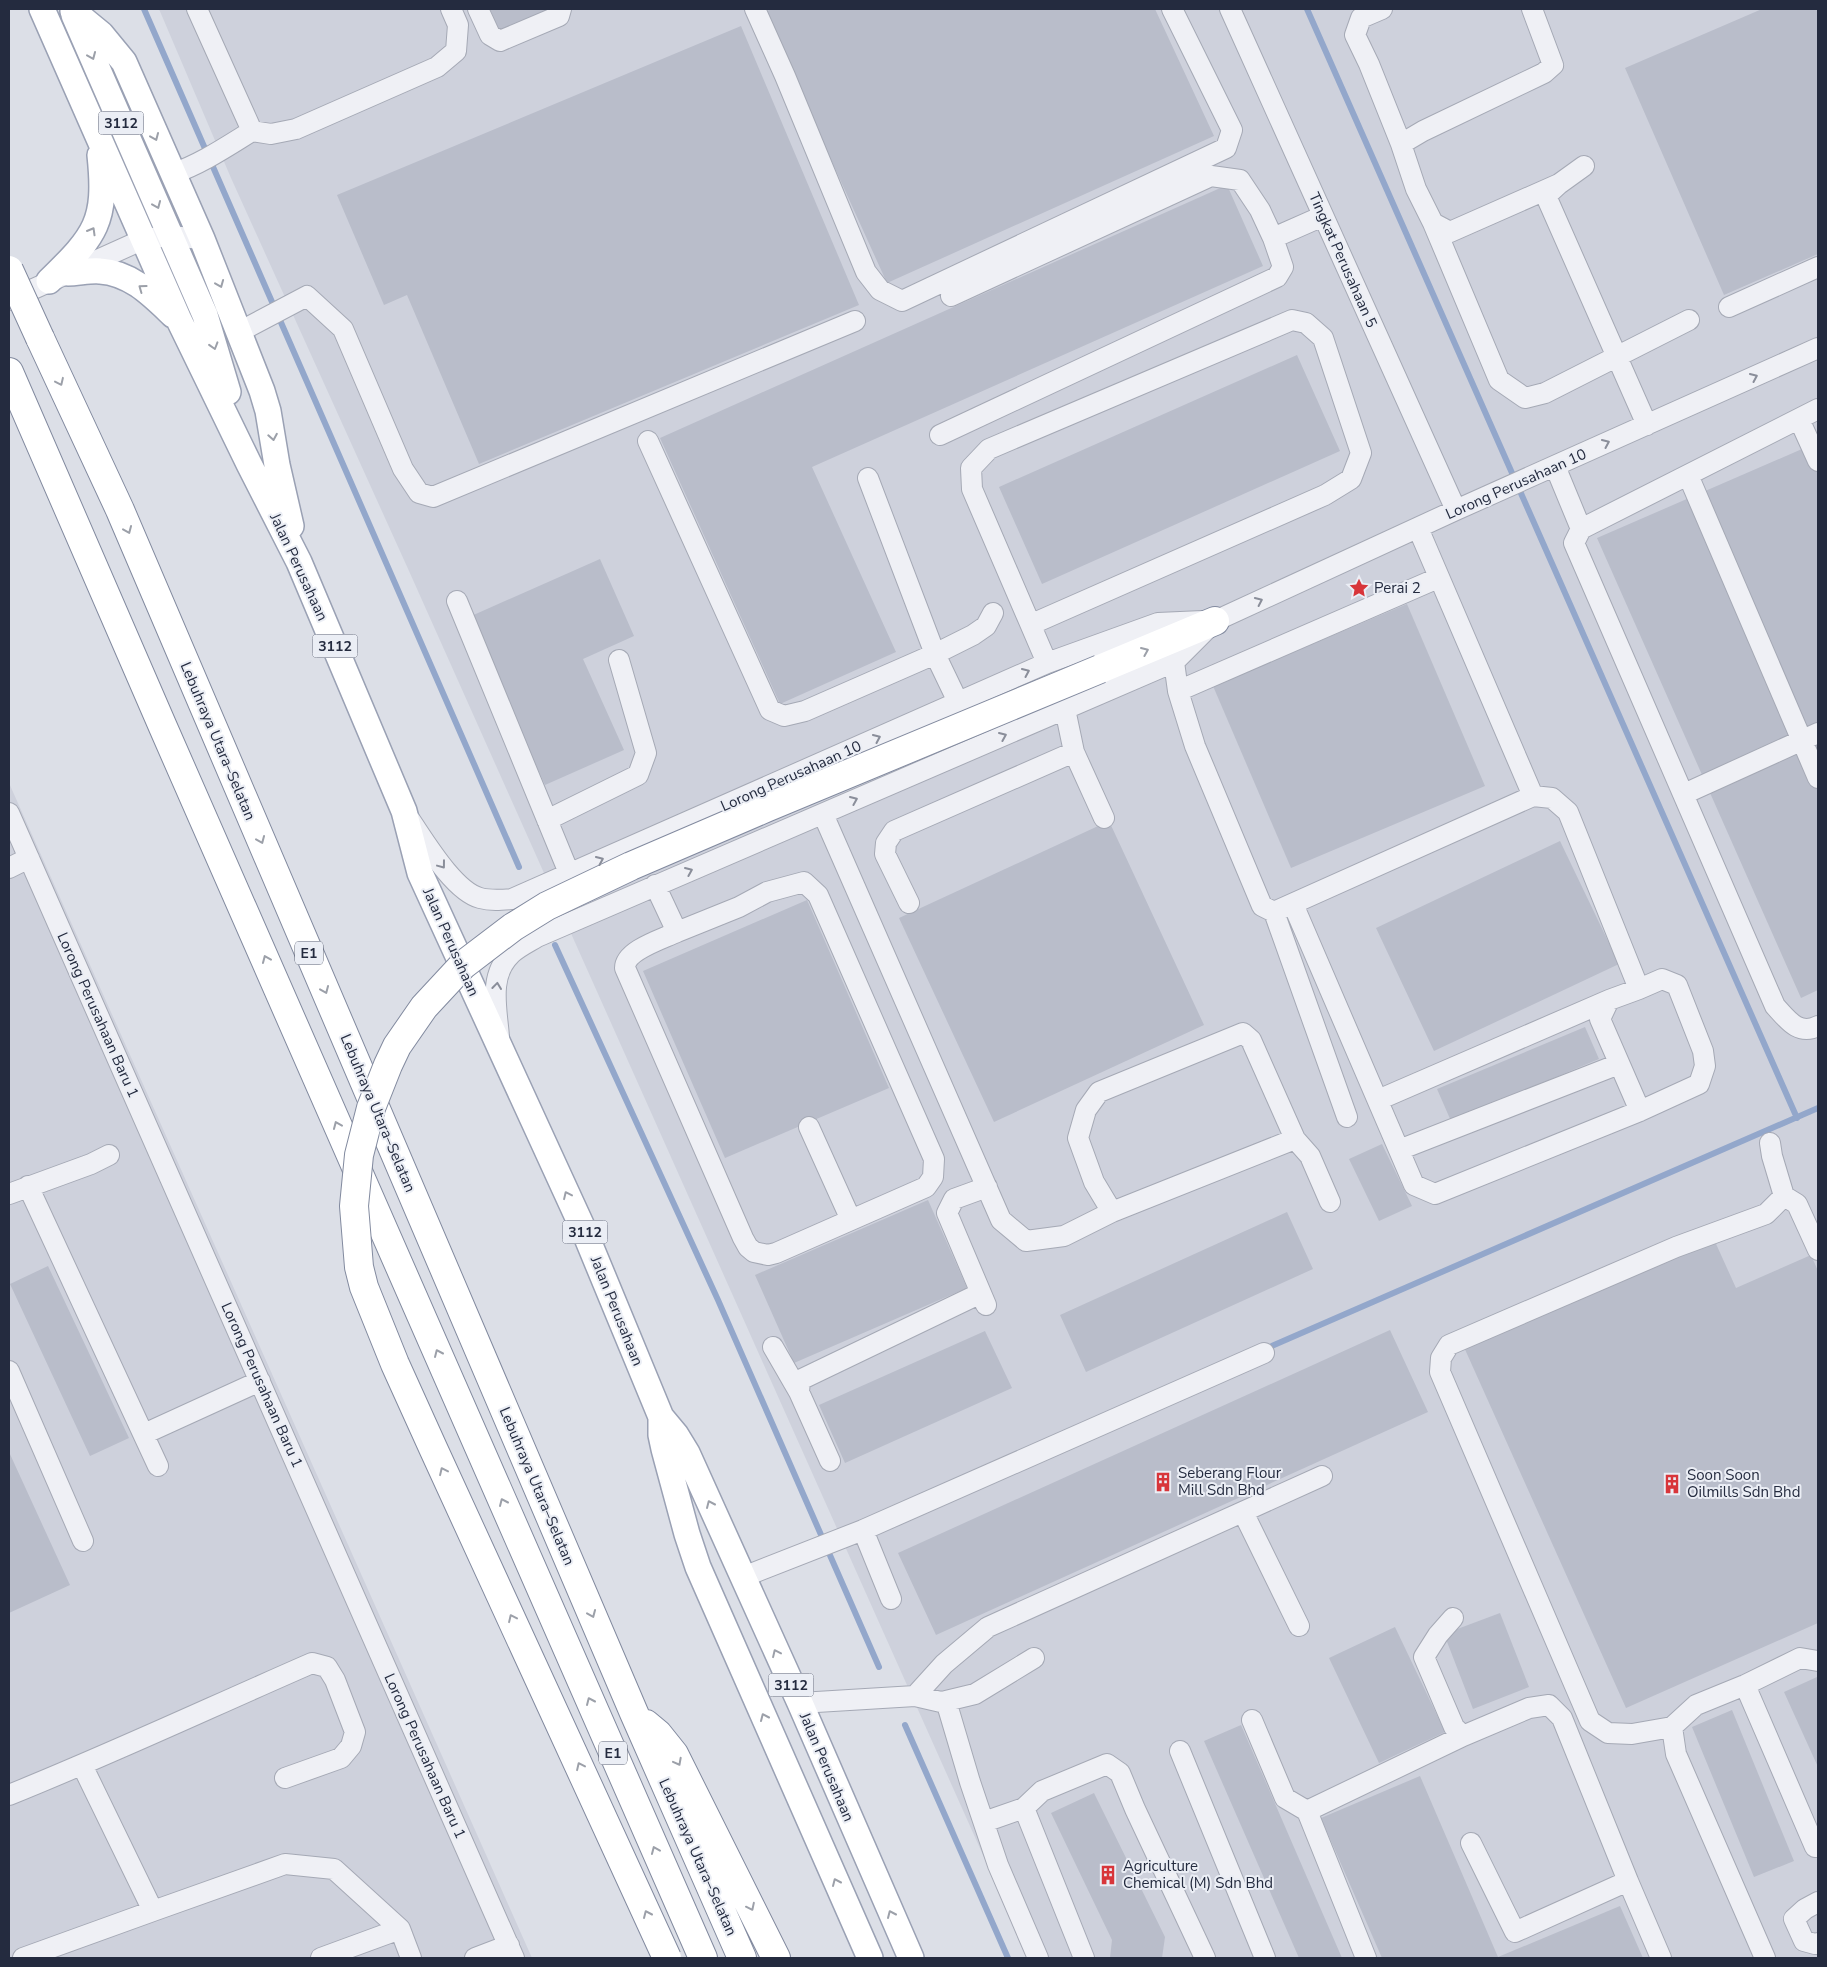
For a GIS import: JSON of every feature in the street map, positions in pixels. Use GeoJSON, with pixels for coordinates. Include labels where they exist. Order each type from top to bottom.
{"type":"FeatureCollection","features":[{"type":"Feature","properties":{"kind":"highway","name":"Lebuhraya Utara–Selatan"},"geometry":{"type":"LineString","coordinates":[[9,270],[120,510],[634,1713],[742,1958]]}},
{"type":"Feature","properties":{"kind":"highway","name":"E1"},"geometry":{"type":"LineString","coordinates":[[9,372],[338,1128],[703,1958]]}},
{"type":"Feature","properties":{"kind":"highway"},"geometry":{"type":"LineString","coordinates":[[667,1958],[395,1364],[364,1287],[359,1267],[354,1206],[359,1155],[371,1108],[385,1072],[397,1046],[424,1007],[463,965],[513,927],[547,906],[631,866],[1215,621]]}},
{"type":"Feature","properties":{"kind":"highway"},"geometry":{"type":"LineString","coordinates":[[634,1713],[658,1734],[674,1754],[776,1958]]}},
{"type":"Feature","properties":{"kind":"main road","name":"Jalan Perusahaan"},"geometry":{"type":"LineString","coordinates":[[42,9],[179,320],[299,562],[404,811],[420,873],[500,1052],[585,1233],[661,1417],[676,1434],[687,1453],[800,1703],[911,1958]]}},
{"type":"Feature","properties":{"kind":"main road","name":"Jalan Perusahaan"},"geometry":{"type":"LineString","coordinates":[[72,10],[205,316],[249,464]]}},
{"type":"Feature","properties":{"kind":"main road"},"geometry":{"type":"LineString","coordinates":[[72,10],[101,34],[124,62],[178,172],[202,239],[248,328],[256,372],[268,411],[277,466],[299,562]]}},
{"type":"Feature","properties":{"kind":"main road"},"geometry":{"type":"LineString","coordinates":[[59,277],[97,223],[101,209],[103,190],[98,137]]}},
{"type":"Feature","properties":{"kind":"main road"},"geometry":{"type":"LineString","coordinates":[[59,277],[98,271],[112,273],[129,279],[146,290],[179,320]]}},
{"type":"Feature","properties":{"kind":"main road","name":"Jalan Perusahaan"},"geometry":{"type":"LineString","coordinates":[[661,1417],[661,1435],[664,1449],[687,1534],[696,1559],[870,1958]]}},
{"type":"Feature","properties":{"kind":"main road"},"geometry":{"type":"LineString","coordinates":[[778,1748],[812,1732]]}},
{"type":"Feature","properties":{"kind":"street"},"geometry":{"type":"LineString","coordinates":[[197,9],[252,131]]}},
{"type":"Feature","properties":{"kind":"street"},"geometry":{"type":"LineString","coordinates":[[178,172],[223,150],[252,131],[271,134],[296,129],[437,67],[456,51],[458,25],[451,9]]}},
{"type":"Feature","properties":{"kind":"street"},"geometry":{"type":"LineString","coordinates":[[478,9],[490,35],[500,41],[559,16],[561,9]]}},
{"type":"Feature","properties":{"kind":"street"},"geometry":{"type":"LineString","coordinates":[[754,9],[785,76],[866,272],[880,290],[902,301],[1226,148],[1232,130],[1172,9]]}},
{"type":"Feature","properties":{"kind":"street","name":"Tingkat Perusahaan 5"},"geometry":{"type":"LineString","coordinates":[[1230,9],[1456,510]]}},
{"type":"Feature","properties":{"kind":"street"},"geometry":{"type":"LineString","coordinates":[[1382,9],[1358,13],[1355,35],[1400,144],[1416,190],[1434,222],[1500,380],[1525,398],[1545,393],[1689,320]]}},
{"type":"Feature","properties":{"kind":"street"},"geometry":{"type":"LineString","coordinates":[[1400,144],[1544,73],[1553,65],[1532,9]]}},
{"type":"Feature","properties":{"kind":"street"},"geometry":{"type":"LineString","coordinates":[[1584,166],[1546,196],[1647,425]]}},
{"type":"Feature","properties":{"kind":"street"},"geometry":{"type":"LineString","coordinates":[[940,434],[1277,276],[1283,267],[1273,238],[1260,210],[1240,180],[1211,176],[951,296]]}},
{"type":"Feature","properties":{"kind":"street"},"geometry":{"type":"LineString","coordinates":[[1434,222],[1450,232],[1559,184]]}},
{"type":"Feature","properties":{"kind":"street"},"geometry":{"type":"LineString","coordinates":[[1273,238],[1323,216]]}},
{"type":"Feature","properties":{"kind":"street"},"geometry":{"type":"LineString","coordinates":[[9,300],[144,239],[170,236],[202,239]]}},
{"type":"Feature","properties":{"kind":"street"},"geometry":{"type":"LineString","coordinates":[[1729,307],[1818,267]]}},
{"type":"Feature","properties":{"kind":"street"},"geometry":{"type":"LineString","coordinates":[[248,328],[307,296],[343,329],[361,367],[403,469],[419,493],[433,497],[855,321]]}},
{"type":"Feature","properties":{"kind":"street"},"geometry":{"type":"LineString","coordinates":[[1032,624],[1325,495],[1351,479],[1361,453],[1324,338],[1306,323],[1292,320],[990,449],[971,468],[972,489],[1032,624],[1047,663]]}},
{"type":"Feature","properties":{"kind":"street","name":"Lorong Perusahaan 10"},"geometry":{"type":"LineString","coordinates":[[500,1052],[495,990],[498,972],[510,955],[537,937],[1174,662],[1215,621],[1456,510],[1818,348]]}},
{"type":"Feature","properties":{"kind":"street"},"geometry":{"type":"LineString","coordinates":[[1818,409],[1581,529],[1574,543],[1775,1006],[1793,1026],[1811,1030],[1818,1026]]}},
{"type":"Feature","properties":{"kind":"street"},"geometry":{"type":"LineString","coordinates":[[1799,419],[1818,461]]}},
{"type":"Feature","properties":{"kind":"street"},"geometry":{"type":"LineString","coordinates":[[648,441],[770,710],[784,716],[805,711],[935,654],[986,626],[994,613]]}},
{"type":"Feature","properties":{"kind":"street"},"geometry":{"type":"LineString","coordinates":[[1555,466],[1581,529]]}},
{"type":"Feature","properties":{"kind":"street"},"geometry":{"type":"LineString","coordinates":[[1688,474],[1810,737],[1818,778]]}},
{"type":"Feature","properties":{"kind":"street"},"geometry":{"type":"LineString","coordinates":[[868,478],[935,654],[958,702]]}},
{"type":"Feature","properties":{"kind":"street"},"geometry":{"type":"LineString","coordinates":[[1418,528],[1533,796]]}},
{"type":"Feature","properties":{"kind":"street"},"geometry":{"type":"LineString","coordinates":[[1178,691],[1438,578]]}},
{"type":"Feature","properties":{"kind":"street"},"geometry":{"type":"LineString","coordinates":[[457,601],[569,873]]}},
{"type":"Feature","properties":{"kind":"street","name":"Lorong Perusahaan 10"},"geometry":{"type":"LineString","coordinates":[[404,811],[446,871],[466,890],[478,898],[500,900],[512,898],[1047,663],[1158,623],[1215,621]]}},
{"type":"Feature","properties":{"kind":"street"},"geometry":{"type":"LineString","coordinates":[[547,820],[638,775],[646,753],[619,660]]}},
{"type":"Feature","properties":{"kind":"street"},"geometry":{"type":"LineString","coordinates":[[1174,662],[1178,691],[1195,746],[1262,906],[1274,912],[1347,1117]]}},
{"type":"Feature","properties":{"kind":"street"},"geometry":{"type":"LineString","coordinates":[[1066,709],[1074,752],[1104,818]]}},
{"type":"Feature","properties":{"kind":"street"},"geometry":{"type":"LineString","coordinates":[[1684,794],[1810,737]]}},
{"type":"Feature","properties":{"kind":"street"},"geometry":{"type":"LineString","coordinates":[[908,903],[886,854],[886,843],[894,831],[1074,752]]}},
{"type":"Feature","properties":{"kind":"street"},"geometry":{"type":"LineString","coordinates":[[1274,912],[1533,796],[1552,798],[1568,812],[1639,989]]}},
{"type":"Feature","properties":{"kind":"street","name":"Lorong Perusahaan Baru 1"},"geometry":{"type":"LineString","coordinates":[[9,812],[512,1951]]}},
{"type":"Feature","properties":{"kind":"street"},"geometry":{"type":"LineString","coordinates":[[822,814],[1001,1220],[1026,1241],[1064,1236],[1112,1212],[1295,1139]]}},
{"type":"Feature","properties":{"kind":"street"},"geometry":{"type":"LineString","coordinates":[[9,868],[29,858]]}},
{"type":"Feature","properties":{"kind":"street"},"geometry":{"type":"LineString","coordinates":[[804,882],[818,895],[934,1159],[933,1176],[926,1187],[768,1255],[761,1255],[748,1247],[727,1204],[625,968],[626,960],[633,953],[677,932],[739,907],[767,892],[804,882]]}},
{"type":"Feature","properties":{"kind":"street"},"geometry":{"type":"LineString","coordinates":[[654,885],[677,932]]}},
{"type":"Feature","properties":{"kind":"street"},"geometry":{"type":"LineString","coordinates":[[1292,904],[1414,1184],[1435,1194],[1640,1111],[1698,1084],[1705,1066],[1703,1051],[1677,985],[1662,979],[1378,1100]]}},
{"type":"Feature","properties":{"kind":"street"},"geometry":{"type":"LineString","coordinates":[[1609,1000],[1600,1018],[1640,1111]]}},
{"type":"Feature","properties":{"kind":"street"},"geometry":{"type":"LineString","coordinates":[[1112,1212],[1094,1182],[1078,1138],[1086,1110],[1099,1092],[1243,1032],[1251,1040],[1295,1139],[1310,1156],[1330,1202]]}},
{"type":"Feature","properties":{"kind":"street"},"geometry":{"type":"LineString","coordinates":[[1399,1150],[1619,1064]]}},
{"type":"Feature","properties":{"kind":"street"},"geometry":{"type":"LineString","coordinates":[[809,1127],[850,1220]]}},
{"type":"Feature","properties":{"kind":"street"},"geometry":{"type":"LineString","coordinates":[[1770,1143],[1784,1196],[1797,1204],[1818,1250]]}},
{"type":"Feature","properties":{"kind":"street"},"geometry":{"type":"LineString","coordinates":[[9,1194],[91,1164],[109,1155]]}},
{"type":"Feature","properties":{"kind":"street"},"geometry":{"type":"LineString","coordinates":[[28,1186],[158,1466]]}},
{"type":"Feature","properties":{"kind":"street"},"geometry":{"type":"LineString","coordinates":[[799,1392],[800,1380],[984,1300],[947,1213],[954,1199],[986,1187]]}},
{"type":"Feature","properties":{"kind":"street"},"geometry":{"type":"LineString","coordinates":[[1784,1196],[1766,1214],[1676,1248],[1449,1345],[1441,1358],[1440,1372],[1590,1721],[1608,1734],[1632,1734],[1672,1727],[1696,1705],[1745,1685],[1800,1658],[1818,1662]]}},
{"type":"Feature","properties":{"kind":"street"},"geometry":{"type":"LineString","coordinates":[[773,1347],[799,1392],[830,1461]]}},
{"type":"Feature","properties":{"kind":"street"},"geometry":{"type":"LineString","coordinates":[[742,1578],[863,1530],[1264,1353]]}},
{"type":"Feature","properties":{"kind":"street"},"geometry":{"type":"LineString","coordinates":[[9,1371],[83,1541]]}},
{"type":"Feature","properties":{"kind":"street"},"geometry":{"type":"LineString","coordinates":[[144,1434],[260,1381]]}},
{"type":"Feature","properties":{"kind":"street"},"geometry":{"type":"LineString","coordinates":[[915,1696],[944,1664],[988,1627],[1322,1476]]}},
{"type":"Feature","properties":{"kind":"street"},"geometry":{"type":"LineString","coordinates":[[1243,1512],[1299,1626]]}},
{"type":"Feature","properties":{"kind":"street"},"geometry":{"type":"LineString","coordinates":[[863,1530],[891,1599]]}},
{"type":"Feature","properties":{"kind":"street"},"geometry":{"type":"LineString","coordinates":[[1453,1618],[1438,1635],[1424,1657],[1454,1726],[1463,1736]]}},
{"type":"Feature","properties":{"kind":"street"},"geometry":{"type":"LineString","coordinates":[[800,1703],[915,1696],[941,1702],[975,1694],[1034,1658]]}},
{"type":"Feature","properties":{"kind":"street"},"geometry":{"type":"LineString","coordinates":[[9,1795],[82,1765],[312,1663],[326,1667],[335,1680],[355,1732],[351,1746],[341,1758],[285,1778]]}},
{"type":"Feature","properties":{"kind":"street"},"geometry":{"type":"LineString","coordinates":[[1745,1685],[1815,1847]]}},
{"type":"Feature","properties":{"kind":"street"},"geometry":{"type":"LineString","coordinates":[[946,1701],[970,1782],[998,1865],[1038,1958]]}},
{"type":"Feature","properties":{"kind":"street"},"geometry":{"type":"LineString","coordinates":[[1307,1811],[1463,1736],[1529,1708],[1549,1706],[1562,1718],[1661,1958]]}},
{"type":"Feature","properties":{"kind":"street"},"geometry":{"type":"LineString","coordinates":[[1252,1720],[1285,1798],[1307,1811],[1366,1958]]}},
{"type":"Feature","properties":{"kind":"street"},"geometry":{"type":"LineString","coordinates":[[1672,1727],[1676,1754],[1765,1958]]}},
{"type":"Feature","properties":{"kind":"street"},"geometry":{"type":"LineString","coordinates":[[1180,1750],[1265,1958]]}},
{"type":"Feature","properties":{"kind":"street"},"geometry":{"type":"LineString","coordinates":[[984,1822],[1024,1808],[1042,1791],[1107,1764],[1120,1773],[1143,1828],[1205,1958]]}},
{"type":"Feature","properties":{"kind":"street"},"geometry":{"type":"LineString","coordinates":[[82,1765],[153,1911]]}},
{"type":"Feature","properties":{"kind":"street"},"geometry":{"type":"LineString","coordinates":[[1024,1808],[1084,1958]]}},
{"type":"Feature","properties":{"kind":"street"},"geometry":{"type":"LineString","coordinates":[[1470,1843],[1515,1932],[1628,1881]]}},
{"type":"Feature","properties":{"kind":"street"},"geometry":{"type":"LineString","coordinates":[[23,1958],[285,1864],[334,1869],[400,1929],[411,1958]]}},
{"type":"Feature","properties":{"kind":"street"},"geometry":{"type":"LineString","coordinates":[[1818,1902],[1805,1909],[1794,1919],[1804,1941],[1815,1944],[1818,1942]]}},
{"type":"Feature","properties":{"kind":"street"},"geometry":{"type":"LineString","coordinates":[[321,1958],[400,1929]]}},
{"type":"Feature","properties":{"kind":"street"},"geometry":{"type":"LineString","coordinates":[[475,1958],[512,1951]]}},
{"type":"Feature","properties":{"kind":"shaded area","name":"Perai 2"},"geometry":{"type":"Polygon","coordinates":[[[159,9],[1818,9],[1818,1958],[1029,1958],[409,571],[231,178],[159,9]]]}},
{"type":"Feature","properties":{"kind":"shaded area"},"geometry":{"type":"Polygon","coordinates":[[[9,783],[532,1958],[9,1958],[9,783]]]}},
{"type":"Feature","properties":{"kind":"building"},"geometry":{"type":"Polygon","coordinates":[[[490,9],[552,9],[499,31],[490,9]]]}},
{"type":"Feature","properties":{"kind":"building"},"geometry":{"type":"Polygon","coordinates":[[[772,9],[1155,9],[1214,136],[887,283],[764,12],[772,9]]]}},
{"type":"Feature","properties":{"kind":"building"},"geometry":{"type":"Polygon","coordinates":[[[1762,9],[1818,9],[1818,254],[1724,295],[1625,68],[1762,9]]]}},
{"type":"Feature","properties":{"kind":"building"},"geometry":{"type":"Polygon","coordinates":[[[741,26],[859,305],[479,464],[407,295],[384,305],[337,195],[741,26]]]}},
{"type":"Feature","properties":{"kind":"building"},"geometry":{"type":"Polygon","coordinates":[[[1227,185],[1263,266],[812,467],[896,652],[780,704],[660,438],[1227,185]]]}},
{"type":"Feature","properties":{"kind":"building"},"geometry":{"type":"Polygon","coordinates":[[[1297,355],[1340,451],[1042,584],[999,487],[1297,355]]]}},
{"type":"Feature","properties":{"kind":"building"},"geometry":{"type":"Polygon","coordinates":[[[1818,442],[1818,990],[1801,998],[1597,538],[1818,442]]]}},
{"type":"Feature","properties":{"kind":"building"},"geometry":{"type":"Polygon","coordinates":[[[600,559],[634,636],[583,659],[624,750],[545,785],[469,617],[600,559]]]}},
{"type":"Feature","properties":{"kind":"building"},"geometry":{"type":"Polygon","coordinates":[[[1407,604],[1485,786],[1291,868],[1213,686],[1407,604]]]}},
{"type":"Feature","properties":{"kind":"building"},"geometry":{"type":"Polygon","coordinates":[[[1109,821],[1204,1025],[994,1122],[899,918],[1109,821]]]}},
{"type":"Feature","properties":{"kind":"building"},"geometry":{"type":"Polygon","coordinates":[[[1560,841],[1619,964],[1434,1051],[1376,928],[1560,841]]]}},
{"type":"Feature","properties":{"kind":"building"},"geometry":{"type":"Polygon","coordinates":[[[807,900],[889,1088],[725,1158],[643,971],[807,900]]]}},
{"type":"Feature","properties":{"kind":"building"},"geometry":{"type":"Polygon","coordinates":[[[1585,1027],[1599,1059],[1451,1121],[1437,1089],[1585,1027]]]}},
{"type":"Feature","properties":{"kind":"building"},"geometry":{"type":"Polygon","coordinates":[[[1382,1144],[1412,1206],[1379,1221],[1349,1159],[1382,1144]]]}},
{"type":"Feature","properties":{"kind":"building"},"geometry":{"type":"Polygon","coordinates":[[[928,1200],[967,1288],[794,1363],[755,1275],[928,1200]]]}},
{"type":"Feature","properties":{"kind":"building"},"geometry":{"type":"Polygon","coordinates":[[[1287,1212],[1313,1269],[1086,1372],[1060,1315],[1287,1212]]]}},
{"type":"Feature","properties":{"kind":"building","name":"Soon Soon Oilmills Sdn Bhd"},"geometry":{"type":"Polygon","coordinates":[[[1712,1235],[1736,1288],[1811,1255],[1818,1271],[1818,1623],[1626,1708],[1463,1345],[1712,1235]]]}},
{"type":"Feature","properties":{"kind":"building"},"geometry":{"type":"Polygon","coordinates":[[[48,1266],[129,1438],[90,1456],[10,1284],[48,1266]]]}},
{"type":"Feature","properties":{"kind":"building","name":"Seberang Flour Mill Sdn Bhd"},"geometry":{"type":"Polygon","coordinates":[[[1390,1330],[1428,1412],[936,1635],[898,1553],[1390,1330]]]}},
{"type":"Feature","properties":{"kind":"building"},"geometry":{"type":"Polygon","coordinates":[[[985,1331],[1012,1388],[845,1463],[819,1405],[985,1331]]]}},
{"type":"Feature","properties":{"kind":"building"},"geometry":{"type":"Polygon","coordinates":[[[9,1452],[70,1585],[9,1613],[9,1452]]]}},
{"type":"Feature","properties":{"kind":"building"},"geometry":{"type":"Polygon","coordinates":[[[1500,1613],[1529,1687],[1473,1709],[1444,1634],[1500,1613]]]}},
{"type":"Feature","properties":{"kind":"building"},"geometry":{"type":"Polygon","coordinates":[[[1395,1627],[1445,1732],[1379,1763],[1329,1658],[1395,1627]]]}},
{"type":"Feature","properties":{"kind":"building"},"geometry":{"type":"Polygon","coordinates":[[[1817,1677],[1818,1681],[1818,1767],[1784,1692],[1817,1677]]]}},
{"type":"Feature","properties":{"kind":"building"},"geometry":{"type":"Polygon","coordinates":[[[1732,1710],[1794,1861],[1754,1877],[1692,1727],[1732,1710]]]}},
{"type":"Feature","properties":{"kind":"building"},"geometry":{"type":"Polygon","coordinates":[[[1241,1725],[1342,1958],[1299,1958],[1204,1741],[1241,1725]]]}},
{"type":"Feature","properties":{"kind":"building"},"geometry":{"type":"Polygon","coordinates":[[[1420,1776],[1498,1957],[1620,1906],[1643,1958],[1382,1958],[1321,1818],[1420,1776]]]}},
{"type":"Feature","properties":{"kind":"building","name":"Agriculture Chemical (M) Sdn Bhd"},"geometry":{"type":"Polygon","coordinates":[[[1094,1793],[1165,1937],[1162,1958],[1110,1958],[1112,1940],[1051,1813],[1094,1793]]]}},
{"type":"Feature","properties":{"kind":"waterway"},"geometry":{"type":"LineString","coordinates":[[144,9],[519,867]]}},
{"type":"Feature","properties":{"kind":"waterway"},"geometry":{"type":"LineString","coordinates":[[1307,9],[1797,1118]]}},
{"type":"Feature","properties":{"kind":"waterway"},"geometry":{"type":"LineString","coordinates":[[555,945],[718,1300],[879,1667]]}},
{"type":"Feature","properties":{"kind":"waterway"},"geometry":{"type":"LineString","coordinates":[[1265,1349],[1818,1108]]}},
{"type":"Feature","properties":{"kind":"waterway"},"geometry":{"type":"LineString","coordinates":[[905,1725],[1008,1958]]}},
{"type":"Feature","properties":{"kind":"place","name":"Perai 2"},"geometry":{"type":"Point","coordinates":[1359,588]}},
{"type":"Feature","properties":{"kind":"place","name":"Seberang Flour Mill Sdn Bhd"},"geometry":{"type":"Point","coordinates":[1163,1482]}},
{"type":"Feature","properties":{"kind":"place","name":"Soon Soon Oilmills Sdn Bhd"},"geometry":{"type":"Point","coordinates":[1672,1484]}},
{"type":"Feature","properties":{"kind":"place","name":"Agriculture Chemical (M) Sdn Bhd"},"geometry":{"type":"Point","coordinates":[1108,1875]}}]}
